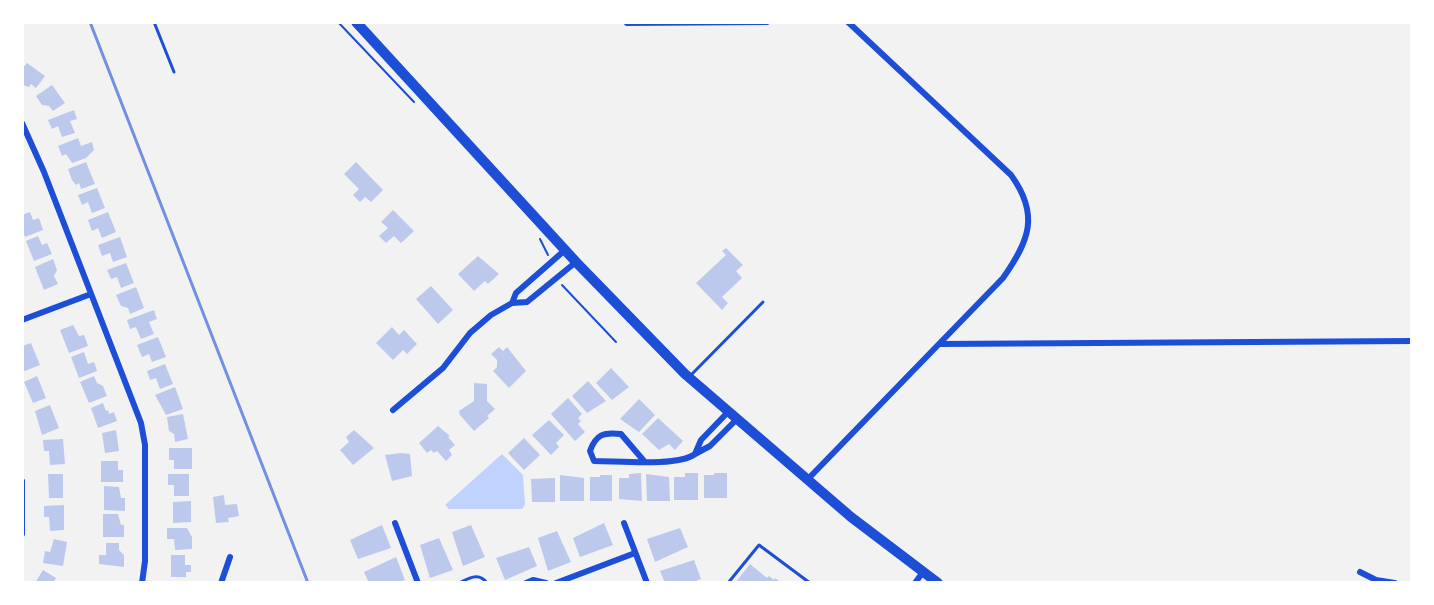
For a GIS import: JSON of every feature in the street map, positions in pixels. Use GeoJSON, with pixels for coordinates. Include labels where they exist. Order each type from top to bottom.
{"type":"FeatureCollection","features":[{"type":"Feature","properties":{"kind":"main road"},"geometry":{"type":"LineString","coordinates":[[356,22],[576,262],[689,377],[860,525],[938,583]]}},
{"type":"Feature","properties":{"kind":"street"},"geometry":{"type":"LineString","coordinates":[[628,23],[767,22]]}},
{"type":"Feature","properties":{"kind":"street"},"geometry":{"type":"LineString","coordinates":[[808,479],[1003,278],[1018,256],[1028,228],[1026,201],[1011,175],[848,22]]}},
{"type":"Feature","properties":{"kind":"street"},"geometry":{"type":"LineString","coordinates":[[22,123],[44,172],[144,433],[145,561],[142,583]]}},
{"type":"Feature","properties":{"kind":"street"},"geometry":{"type":"LineString","coordinates":[[512,303],[516,293],[565,250]]}},
{"type":"Feature","properties":{"kind":"street"},"geometry":{"type":"LineString","coordinates":[[393,410],[443,368],[470,333],[491,315],[512,303],[527,302],[576,262]]}},
{"type":"Feature","properties":{"kind":"street"},"geometry":{"type":"LineString","coordinates":[[22,320],[91,294]]}},
{"type":"Feature","properties":{"kind":"street"},"geometry":{"type":"LineString","coordinates":[[940,344],[1412,341]]}},
{"type":"Feature","properties":{"kind":"street"},"geometry":{"type":"LineString","coordinates":[[695,454],[701,440],[733,416]]}},
{"type":"Feature","properties":{"kind":"street"},"geometry":{"type":"LineString","coordinates":[[644,461],[621,434],[606,432],[594,439],[590,451],[594,461],[644,461],[688,459],[710,446],[733,416]]}},
{"type":"Feature","properties":{"kind":"street"},"geometry":{"type":"LineString","coordinates":[[22,481],[22,534]]}},
{"type":"Feature","properties":{"kind":"street"},"geometry":{"type":"LineString","coordinates":[[395,523],[418,583]]}},
{"type":"Feature","properties":{"kind":"street"},"geometry":{"type":"LineString","coordinates":[[624,523],[647,583]]}},
{"type":"Feature","properties":{"kind":"street"},"geometry":{"type":"LineString","coordinates":[[556,583],[635,553]]}},
{"type":"Feature","properties":{"kind":"street"},"geometry":{"type":"LineString","coordinates":[[221,583],[230,557]]}},
{"type":"Feature","properties":{"kind":"street"},"geometry":{"type":"LineString","coordinates":[[915,583],[923,572]]}},
{"type":"Feature","properties":{"kind":"street"},"geometry":{"type":"LineString","coordinates":[[1360,572],[1376,580],[1395,583]]}},
{"type":"Feature","properties":{"kind":"street"},"geometry":{"type":"LineString","coordinates":[[526,583],[533,580],[546,583]]}},
{"type":"Feature","properties":{"kind":"lane"},"geometry":{"type":"LineString","coordinates":[[154,22],[174,72]]}},
{"type":"Feature","properties":{"kind":"lane"},"geometry":{"type":"LineString","coordinates":[[689,377],[763,302]]}},
{"type":"Feature","properties":{"kind":"lane"},"geometry":{"type":"LineString","coordinates":[[728,583],[759,545],[810,583]]}},
{"type":"Feature","properties":{"kind":"lane"},"geometry":{"type":"LineString","coordinates":[[459,583],[477,576],[487,583]]}},
{"type":"Feature","properties":{"kind":"path"},"geometry":{"type":"LineString","coordinates":[[338,22],[414,103]]}},
{"type":"Feature","properties":{"kind":"path"},"geometry":{"type":"LineString","coordinates":[[538,235],[553,260]]}},
{"type":"Feature","properties":{"kind":"path"},"geometry":{"type":"LineString","coordinates":[[557,279],[616,342]]}},
{"type":"Feature","properties":{"kind":"water"},"geometry":{"type":"Polygon","coordinates":[[[502,454],[523,475],[525,505],[522,509],[449,509],[445,505],[502,454]]]}},
{"type":"Feature","properties":{"kind":"building"},"geometry":{"type":"Polygon","coordinates":[[[27,63],[45,76],[36,88],[31,84],[29,87],[22,85],[22,69],[27,63]]]}},
{"type":"Feature","properties":{"kind":"building"},"geometry":{"type":"Polygon","coordinates":[[[52,85],[65,103],[53,111],[49,106],[42,105],[36,96],[52,85]]]}},
{"type":"Feature","properties":{"kind":"building"},"geometry":{"type":"Polygon","coordinates":[[[74,110],[77,119],[70,121],[75,133],[62,137],[58,126],[52,129],[48,120],[74,110]]]}},
{"type":"Feature","properties":{"kind":"building"},"geometry":{"type":"Polygon","coordinates":[[[78,138],[81,146],[92,142],[94,150],[86,158],[72,163],[66,154],[62,156],[58,146],[78,138]]]}},
{"type":"Feature","properties":{"kind":"building"},"geometry":{"type":"Polygon","coordinates":[[[86,162],[95,184],[81,189],[79,183],[76,185],[72,180],[68,169],[86,162]]]}},
{"type":"Feature","properties":{"kind":"building"},"geometry":{"type":"Polygon","coordinates":[[[356,162],[383,190],[371,202],[365,197],[360,202],[353,195],[359,189],[344,174],[356,162]]]}},
{"type":"Feature","properties":{"kind":"building"},"geometry":{"type":"Polygon","coordinates":[[[97,188],[105,208],[92,213],[88,202],[82,205],[78,195],[97,188]]]}},
{"type":"Feature","properties":{"kind":"building"},"geometry":{"type":"Polygon","coordinates":[[[393,210],[414,231],[401,243],[394,236],[386,243],[379,236],[388,228],[381,222],[393,210]]]}},
{"type":"Feature","properties":{"kind":"building"},"geometry":{"type":"Polygon","coordinates":[[[30,212],[33,220],[39,218],[43,230],[25,237],[22,215],[30,212]]]}},
{"type":"Feature","properties":{"kind":"building"},"geometry":{"type":"Polygon","coordinates":[[[108,212],[116,232],[102,238],[98,228],[92,231],[88,220],[108,212]]]}},
{"type":"Feature","properties":{"kind":"building"},"geometry":{"type":"Polygon","coordinates":[[[38,236],[42,245],[47,243],[52,254],[34,261],[26,241],[38,236]]]}},
{"type":"Feature","properties":{"kind":"building"},"geometry":{"type":"Polygon","coordinates":[[[120,237],[127,257],[113,262],[110,253],[102,256],[98,245],[120,237]]]}},
{"type":"Feature","properties":{"kind":"building"},"geometry":{"type":"Polygon","coordinates":[[[726,248],[743,265],[736,271],[742,278],[722,297],[728,303],[722,310],[696,283],[726,255],[722,251],[726,248]]]}},
{"type":"Feature","properties":{"kind":"building"},"geometry":{"type":"Polygon","coordinates":[[[478,256],[499,274],[474,291],[458,274],[478,256]]]}},
{"type":"Feature","properties":{"kind":"building"},"geometry":{"type":"Polygon","coordinates":[[[53,259],[58,284],[44,290],[35,267],[53,259]]]}},
{"type":"Feature","properties":{"kind":"building"},"geometry":{"type":"Polygon","coordinates":[[[126,263],[134,283],[121,288],[117,277],[111,279],[107,270],[126,263]]]}},
{"type":"Feature","properties":{"kind":"building"},"geometry":{"type":"Polygon","coordinates":[[[431,286],[453,310],[438,324],[416,299],[431,286]]]}},
{"type":"Feature","properties":{"kind":"building"},"geometry":{"type":"Polygon","coordinates":[[[136,287],[144,308],[130,314],[128,308],[121,306],[116,295],[136,287]]]}},
{"type":"Feature","properties":{"kind":"building"},"geometry":{"type":"Polygon","coordinates":[[[154,310],[157,319],[149,322],[154,334],[141,339],[136,327],[130,329],[127,320],[154,310]]]}},
{"type":"Feature","properties":{"kind":"building"},"geometry":{"type":"Polygon","coordinates":[[[73,325],[79,336],[84,335],[88,346],[69,353],[60,330],[73,325]]]}},
{"type":"Feature","properties":{"kind":"building"},"geometry":{"type":"Polygon","coordinates":[[[392,327],[399,335],[404,330],[417,344],[407,354],[403,350],[393,360],[376,343],[392,327]]]}},
{"type":"Feature","properties":{"kind":"building"},"geometry":{"type":"Polygon","coordinates":[[[158,337],[166,357],[152,362],[149,354],[142,357],[137,345],[158,337]]]}},
{"type":"Feature","properties":{"kind":"building"},"geometry":{"type":"Polygon","coordinates":[[[31,343],[40,365],[22,372],[22,346],[31,343]]]}},
{"type":"Feature","properties":{"kind":"building"},"geometry":{"type":"Polygon","coordinates":[[[499,347],[503,351],[507,347],[526,371],[509,388],[493,371],[497,360],[491,354],[499,347]]]}},
{"type":"Feature","properties":{"kind":"building"},"geometry":{"type":"Polygon","coordinates":[[[84,352],[88,364],[94,362],[97,371],[79,378],[71,357],[84,352]]]}},
{"type":"Feature","properties":{"kind":"building"},"geometry":{"type":"Polygon","coordinates":[[[165,364],[173,384],[160,389],[156,378],[150,380],[147,371],[165,364]]]}},
{"type":"Feature","properties":{"kind":"building"},"geometry":{"type":"Polygon","coordinates":[[[611,368],[629,387],[612,400],[596,383],[611,368]]]}},
{"type":"Feature","properties":{"kind":"building"},"geometry":{"type":"Polygon","coordinates":[[[37,376],[46,398],[33,403],[24,382],[37,376]]]}},
{"type":"Feature","properties":{"kind":"building"},"geometry":{"type":"Polygon","coordinates":[[[94,376],[107,396],[89,403],[80,382],[94,376]]]}},
{"type":"Feature","properties":{"kind":"building"},"geometry":{"type":"Polygon","coordinates":[[[588,381],[606,401],[587,413],[572,396],[588,381]]]}},
{"type":"Feature","properties":{"kind":"building"},"geometry":{"type":"Polygon","coordinates":[[[474,383],[487,384],[487,401],[495,409],[474,431],[459,411],[474,401],[474,383]]]}},
{"type":"Feature","properties":{"kind":"building"},"geometry":{"type":"Polygon","coordinates":[[[175,387],[183,409],[166,415],[155,395],[175,387]]]}},
{"type":"Feature","properties":{"kind":"building"},"geometry":{"type":"Polygon","coordinates":[[[568,398],[582,414],[578,424],[585,432],[575,441],[551,414],[568,398]]]}},
{"type":"Feature","properties":{"kind":"building"},"geometry":{"type":"Polygon","coordinates":[[[639,399],[655,415],[639,432],[620,419],[639,399]]]}},
{"type":"Feature","properties":{"kind":"building"},"geometry":{"type":"Polygon","coordinates":[[[103,403],[109,414],[114,412],[117,421],[98,428],[91,408],[103,403]]]}},
{"type":"Feature","properties":{"kind":"building"},"geometry":{"type":"Polygon","coordinates":[[[50,405],[59,428],[42,435],[35,411],[50,405]]]}},
{"type":"Feature","properties":{"kind":"building"},"geometry":{"type":"Polygon","coordinates":[[[183,414],[188,439],[175,442],[167,417],[183,414]]]}},
{"type":"Feature","properties":{"kind":"building"},"geometry":{"type":"Polygon","coordinates":[[[658,418],[683,441],[675,450],[669,444],[659,450],[642,434],[658,418]]]}},
{"type":"Feature","properties":{"kind":"building"},"geometry":{"type":"Polygon","coordinates":[[[549,420],[564,435],[551,455],[532,435],[549,420]]]}},
{"type":"Feature","properties":{"kind":"building"},"geometry":{"type":"Polygon","coordinates":[[[438,426],[455,445],[449,450],[452,455],[446,461],[437,451],[427,453],[419,443],[438,426]]]}},
{"type":"Feature","properties":{"kind":"building"},"geometry":{"type":"Polygon","coordinates":[[[116,430],[119,451],[105,453],[102,433],[116,430]]]}},
{"type":"Feature","properties":{"kind":"building"},"geometry":{"type":"Polygon","coordinates":[[[354,430],[374,448],[353,465],[340,450],[349,442],[346,437],[354,430]]]}},
{"type":"Feature","properties":{"kind":"building"},"geometry":{"type":"Polygon","coordinates":[[[524,438],[540,455],[524,470],[508,453],[524,438]]]}},
{"type":"Feature","properties":{"kind":"building"},"geometry":{"type":"Polygon","coordinates":[[[63,439],[65,464],[50,465],[49,451],[44,451],[43,440],[63,439]]]}},
{"type":"Feature","properties":{"kind":"building"},"geometry":{"type":"Polygon","coordinates":[[[169,448],[192,448],[192,469],[174,469],[174,460],[169,460],[169,448]]]}},
{"type":"Feature","properties":{"kind":"building"},"geometry":{"type":"Polygon","coordinates":[[[410,454],[412,476],[392,481],[385,455],[410,454]]]}},
{"type":"Feature","properties":{"kind":"building"},"geometry":{"type":"Polygon","coordinates":[[[101,461],[118,461],[118,470],[123,470],[123,482],[101,482],[101,461]]]}},
{"type":"Feature","properties":{"kind":"building"},"geometry":{"type":"Polygon","coordinates":[[[641,473],[642,501],[619,499],[619,478],[641,473]]]}},
{"type":"Feature","properties":{"kind":"building"},"geometry":{"type":"Polygon","coordinates":[[[685,473],[698,473],[698,500],[674,500],[674,477],[685,477],[685,473]]]}},
{"type":"Feature","properties":{"kind":"building"},"geometry":{"type":"Polygon","coordinates":[[[727,473],[727,498],[704,498],[704,475],[727,473]]]}},
{"type":"Feature","properties":{"kind":"building"},"geometry":{"type":"Polygon","coordinates":[[[48,474],[63,474],[63,498],[49,498],[48,474]]]}},
{"type":"Feature","properties":{"kind":"building"},"geometry":{"type":"Polygon","coordinates":[[[168,474],[189,474],[189,496],[174,496],[174,485],[168,485],[168,474]]]}},
{"type":"Feature","properties":{"kind":"building"},"geometry":{"type":"Polygon","coordinates":[[[646,474],[669,477],[670,501],[647,501],[646,474]]]}},
{"type":"Feature","properties":{"kind":"building"},"geometry":{"type":"Polygon","coordinates":[[[560,475],[584,478],[584,501],[560,501],[560,475]]]}},
{"type":"Feature","properties":{"kind":"building"},"geometry":{"type":"Polygon","coordinates":[[[612,475],[612,501],[590,501],[590,477],[612,475]]]}},
{"type":"Feature","properties":{"kind":"building"},"geometry":{"type":"Polygon","coordinates":[[[555,478],[555,502],[532,502],[531,479],[555,478]]]}},
{"type":"Feature","properties":{"kind":"building"},"geometry":{"type":"Polygon","coordinates":[[[104,486],[119,487],[121,498],[125,498],[125,511],[104,510],[104,486]]]}},
{"type":"Feature","properties":{"kind":"building"},"geometry":{"type":"Polygon","coordinates":[[[224,495],[225,505],[237,504],[239,516],[228,518],[229,522],[216,523],[213,497],[224,495]]]}},
{"type":"Feature","properties":{"kind":"building"},"geometry":{"type":"Polygon","coordinates":[[[191,501],[191,522],[173,523],[173,502],[191,501]]]}},
{"type":"Feature","properties":{"kind":"building"},"geometry":{"type":"Polygon","coordinates":[[[64,505],[64,530],[50,531],[49,517],[44,517],[44,506],[64,505]]]}},
{"type":"Feature","properties":{"kind":"building"},"geometry":{"type":"Polygon","coordinates":[[[103,514],[118,514],[121,525],[124,525],[124,537],[103,537],[103,514]]]}},
{"type":"Feature","properties":{"kind":"building"},"geometry":{"type":"Polygon","coordinates":[[[604,523],[613,545],[580,557],[573,538],[604,523]]]}},
{"type":"Feature","properties":{"kind":"building"},"geometry":{"type":"Polygon","coordinates":[[[382,525],[391,548],[358,559],[350,540],[382,525]]]}},
{"type":"Feature","properties":{"kind":"building"},"geometry":{"type":"Polygon","coordinates":[[[471,525],[485,557],[463,566],[452,532],[471,525]]]}},
{"type":"Feature","properties":{"kind":"building"},"geometry":{"type":"Polygon","coordinates":[[[167,528],[187,528],[192,537],[192,549],[175,550],[174,539],[167,539],[167,528]]]}},
{"type":"Feature","properties":{"kind":"building"},"geometry":{"type":"Polygon","coordinates":[[[680,528],[688,547],[655,562],[647,539],[680,528]]]}},
{"type":"Feature","properties":{"kind":"building"},"geometry":{"type":"Polygon","coordinates":[[[557,531],[571,562],[548,571],[538,538],[557,531]]]}},
{"type":"Feature","properties":{"kind":"building"},"geometry":{"type":"Polygon","coordinates":[[[439,538],[453,570],[430,578],[420,545],[439,538]]]}},
{"type":"Feature","properties":{"kind":"building"},"geometry":{"type":"Polygon","coordinates":[[[54,539],[67,542],[63,566],[43,563],[45,551],[50,552],[54,539]]]}},
{"type":"Feature","properties":{"kind":"building"},"geometry":{"type":"Polygon","coordinates":[[[106,543],[119,543],[119,550],[124,555],[124,567],[99,564],[99,555],[106,555],[106,543]]]}},
{"type":"Feature","properties":{"kind":"building"},"geometry":{"type":"Polygon","coordinates":[[[529,547],[537,566],[505,580],[496,558],[529,547]]]}},
{"type":"Feature","properties":{"kind":"building"},"geometry":{"type":"Polygon","coordinates":[[[171,555],[185,555],[185,565],[191,565],[191,572],[186,572],[186,577],[171,577],[171,555]]]}},
{"type":"Feature","properties":{"kind":"building"},"geometry":{"type":"Polygon","coordinates":[[[396,557],[405,580],[369,583],[364,572],[396,557]]]}},
{"type":"Feature","properties":{"kind":"building"},"geometry":{"type":"Polygon","coordinates":[[[694,560],[701,579],[691,583],[665,583],[660,571],[694,560]]]}},
{"type":"Feature","properties":{"kind":"building"},"geometry":{"type":"Polygon","coordinates":[[[750,564],[767,578],[775,578],[782,583],[735,583],[750,564]]]}},
{"type":"Feature","properties":{"kind":"building"},"geometry":{"type":"Polygon","coordinates":[[[43,570],[56,578],[53,583],[35,583],[43,570]]]}},
{"type":"Feature","properties":{"kind":"railway"},"geometry":{"type":"LineString","coordinates":[[90,22],[308,583]]}}]}
